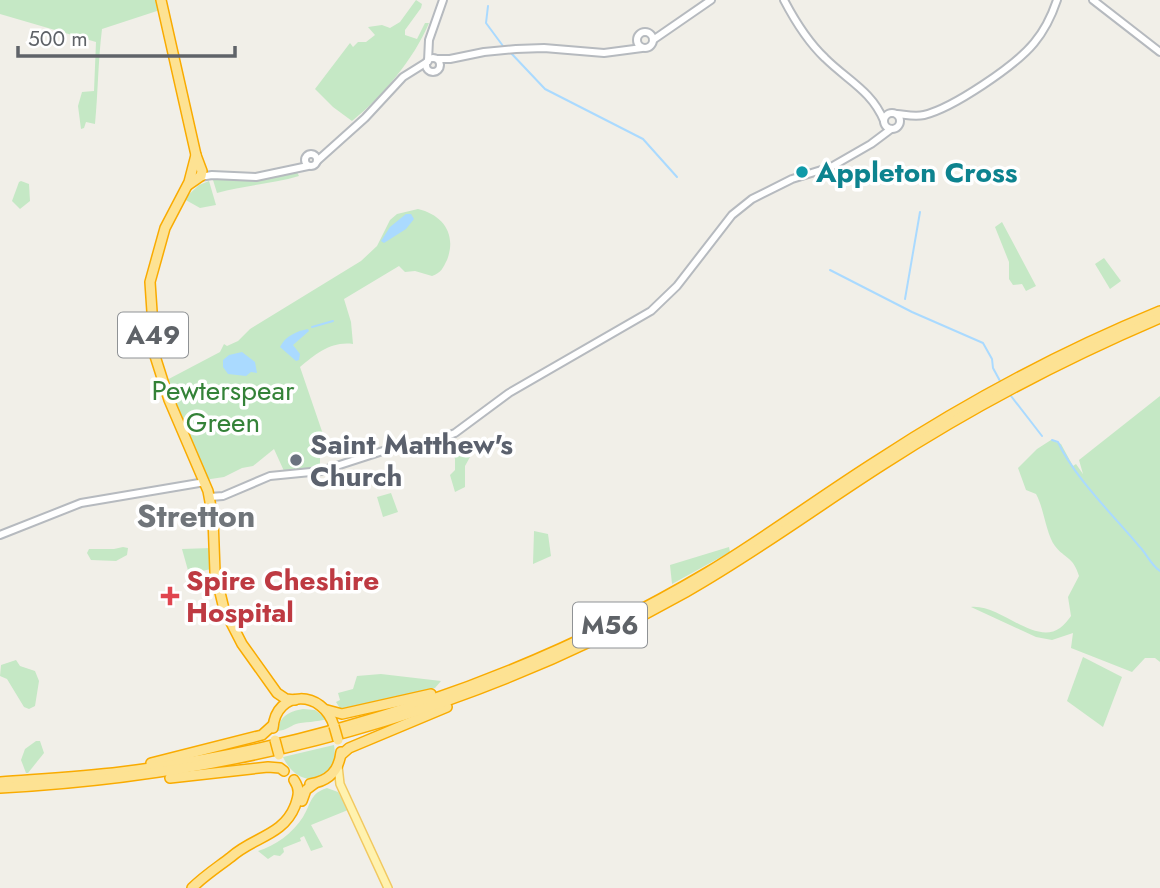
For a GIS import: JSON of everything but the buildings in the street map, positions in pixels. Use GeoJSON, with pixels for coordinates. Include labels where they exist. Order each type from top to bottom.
{"type":"FeatureCollection","features":[{"type":"Feature","properties":{"kind":"highway"},"geometry":{"type":"LineString","coordinates":[[161,0],[196,155],[197,172]]}},
{"type":"Feature","properties":{"kind":"highway","name":"A49"},"geometry":{"type":"LineString","coordinates":[[197,172],[171,214],[155,258],[149,302],[155,356],[163,382],[205,482],[213,519],[215,572],[224,609],[243,645],[277,693]]}},
{"type":"Feature","properties":{"kind":"highway","name":"M56"},"geometry":{"type":"LineString","coordinates":[[91,779],[208,759],[314,736],[412,706],[522,665],[610,625],[708,572],[880,458],[959,410],[1055,359],[1160,311]]}},
{"type":"Feature","properties":{"kind":"highway","name":"M56"},"geometry":{"type":"LineString","coordinates":[[343,752],[615,630],[686,592],[780,534],[884,463],[963,416],[1059,365],[1160,318]]}},
{"type":"Feature","properties":{"kind":"highway","name":"M56"},"geometry":{"type":"LineString","coordinates":[[331,712],[411,699],[522,665]]}},
{"type":"Feature","properties":{"kind":"highway","name":"M56"},"geometry":{"type":"LineString","coordinates":[[0,788],[196,768],[294,747],[400,717],[506,679]]}},
{"type":"Feature","properties":{"kind":"highway"},"geometry":{"type":"LineString","coordinates":[[227,861],[234,860],[282,833],[297,814],[306,790],[334,773],[343,752],[331,712],[312,699],[286,699],[277,693]]}},
{"type":"Feature","properties":{"kind":"highway"},"geometry":{"type":"LineString","coordinates":[[277,693],[278,712]]}},
{"type":"Feature","properties":{"kind":"highway"},"geometry":{"type":"LineString","coordinates":[[192,888],[232,856],[269,835],[285,822],[293,810],[299,794],[298,787],[282,769],[272,727],[278,712],[295,700]]}},
{"type":"Feature","properties":{"kind":"highway","name":"M56"},"geometry":{"type":"LineString","coordinates":[[91,779],[262,735],[272,727]]}},
{"type":"Feature","properties":{"kind":"highway","name":"M56"},"geometry":{"type":"LineString","coordinates":[[0,782],[91,779],[142,781],[268,767],[282,769]]}},
{"type":"Feature","properties":{"kind":"highway"},"geometry":{"type":"LineString","coordinates":[[294,780],[319,782]]}},
{"type":"Feature","properties":{"kind":"main road"},"geometry":{"type":"LineString","coordinates":[[443,0],[430,36],[428,64],[434,71],[450,60]]}},
{"type":"Feature","properties":{"kind":"main road"},"geometry":{"type":"LineString","coordinates":[[197,172],[256,177],[314,166],[327,151],[366,118],[403,77],[437,59],[450,60],[484,52],[516,49],[544,48],[596,53],[649,47],[653,40],[710,0]]}},
{"type":"Feature","properties":{"kind":"main road"},"geometry":{"type":"LineString","coordinates":[[784,0],[809,42],[827,61],[869,94],[887,124],[898,127],[900,122],[934,112],[961,97],[1016,60],[1038,38],[1058,0]]}},
{"type":"Feature","properties":{"kind":"main road"},"geometry":{"type":"LineString","coordinates":[[1093,0],[1160,52]]}},
{"type":"Feature","properties":{"kind":"main road"},"geometry":{"type":"LineString","coordinates":[[627,50],[640,33],[664,32]]}},
{"type":"Feature","properties":{"kind":"main road"},"geometry":{"type":"LineString","coordinates":[[648,33],[653,40]]}},
{"type":"Feature","properties":{"kind":"main road"},"geometry":{"type":"LineString","coordinates":[[637,40],[642,48]]}},
{"type":"Feature","properties":{"kind":"main road"},"geometry":{"type":"LineString","coordinates":[[429,48],[440,68]]}},
{"type":"Feature","properties":{"kind":"main road"},"geometry":{"type":"LineString","coordinates":[[877,106],[894,113],[913,116]]}},
{"type":"Feature","properties":{"kind":"main road"},"geometry":{"type":"LineString","coordinates":[[894,113],[900,122]]}},
{"type":"Feature","properties":{"kind":"main road"},"geometry":{"type":"LineString","coordinates":[[209,497],[223,496],[274,475],[300,475],[328,469],[389,449],[429,443],[455,433],[509,393],[651,311],[677,286],[732,215],[751,199],[772,187],[831,167],[878,139],[887,124],[887,115],[894,113]]}},
{"type":"Feature","properties":{"kind":"main road"},"geometry":{"type":"LineString","coordinates":[[293,168],[312,154],[327,151]]}},
{"type":"Feature","properties":{"kind":"main road"},"geometry":{"type":"LineString","coordinates":[[312,154],[317,161]]}},
{"type":"Feature","properties":{"kind":"main road"},"geometry":{"type":"LineString","coordinates":[[305,158],[308,166]]}},
{"type":"Feature","properties":{"kind":"main road"},"geometry":{"type":"LineString","coordinates":[[0,535],[81,503],[205,482]]}},
{"type":"Feature","properties":{"kind":"main road"},"geometry":{"type":"LineString","coordinates":[[338,766],[340,784],[388,888]]}},
{"type":"Feature","properties":{"kind":"main road"},"geometry":{"type":"LineString","coordinates":[[319,782],[332,780],[340,784]]}},
{"type":"Feature","properties":{"kind":"green space"},"geometry":{"type":"Polygon","coordinates":[[[0,0],[159,0],[160,10],[102,29],[95,124],[86,122],[81,129],[78,106],[82,92],[94,91],[96,42],[0,14],[0,0]]]}},
{"type":"Feature","properties":{"kind":"green space"},"geometry":{"type":"Polygon","coordinates":[[[416,0],[422,4],[421,8],[405,30],[405,35],[417,39],[425,23],[429,23],[423,37],[375,101],[352,121],[315,89],[350,43],[353,47],[375,35],[368,27],[382,25],[390,28],[400,22],[416,0]]]}},
{"type":"Feature","properties":{"kind":"green space"},"geometry":{"type":"Polygon","coordinates":[[[297,172],[299,176],[289,179],[217,193],[213,180],[264,180],[297,172]]]}},
{"type":"Feature","properties":{"kind":"green space"},"geometry":{"type":"Polygon","coordinates":[[[21,181],[29,184],[30,201],[20,209],[12,201],[21,181]]]}},
{"type":"Feature","properties":{"kind":"green space"},"geometry":{"type":"Polygon","coordinates":[[[209,181],[216,205],[200,208],[184,199],[199,185],[209,181]]]}},
{"type":"Feature","properties":{"kind":"green space","name":"Pewterspear Green"},"geometry":{"type":"Polygon","coordinates":[[[418,209],[441,221],[449,234],[450,251],[441,270],[432,276],[415,271],[405,272],[399,266],[344,299],[351,322],[353,344],[331,347],[300,367],[326,443],[320,444],[318,468],[284,471],[274,449],[253,466],[224,477],[204,480],[163,382],[220,352],[224,344],[227,346],[238,341],[250,329],[361,261],[377,246],[390,220],[397,214],[418,209]]]}},
{"type":"Feature","properties":{"kind":"green space"},"geometry":{"type":"Polygon","coordinates":[[[1002,222],[1036,286],[1026,291],[1022,284],[1013,285],[1009,279],[1009,262],[995,227],[1002,222]]]}},
{"type":"Feature","properties":{"kind":"green space"},"geometry":{"type":"Polygon","coordinates":[[[1104,258],[1121,281],[1110,289],[1095,264],[1104,258]]]}},
{"type":"Feature","properties":{"kind":"green space"},"geometry":{"type":"Polygon","coordinates":[[[1160,396],[1160,662],[1155,658],[1145,658],[1132,672],[1071,648],[1073,633],[1052,640],[1036,637],[971,607],[994,612],[1040,632],[1050,632],[1066,622],[1071,616],[1068,597],[1079,576],[1071,561],[1052,541],[1039,500],[1036,494],[1026,490],[1018,468],[1037,449],[1051,440],[1061,444],[1073,466],[1076,464],[1083,474],[1079,460],[1160,396]]]}},
{"type":"Feature","properties":{"kind":"green space"},"geometry":{"type":"Polygon","coordinates":[[[453,440],[457,448],[464,447],[470,457],[465,466],[465,487],[455,492],[450,475],[455,470],[455,459],[448,441],[453,440]]]}},
{"type":"Feature","properties":{"kind":"green space"},"geometry":{"type":"Polygon","coordinates":[[[391,493],[398,512],[383,517],[377,497],[391,493]]]}},
{"type":"Feature","properties":{"kind":"green space"},"geometry":{"type":"Polygon","coordinates":[[[534,531],[548,534],[551,556],[533,564],[534,531]]]}},
{"type":"Feature","properties":{"kind":"green space"},"geometry":{"type":"Polygon","coordinates":[[[729,547],[730,552],[672,584],[670,565],[729,547]]]}},
{"type":"Feature","properties":{"kind":"green space"},"geometry":{"type":"Polygon","coordinates":[[[128,548],[127,555],[116,561],[91,560],[87,553],[89,549],[128,548]]]}},
{"type":"Feature","properties":{"kind":"green space"},"geometry":{"type":"Polygon","coordinates":[[[211,548],[211,569],[189,574],[182,549],[211,548]]]}},
{"type":"Feature","properties":{"kind":"green space"},"geometry":{"type":"Polygon","coordinates":[[[1083,657],[1122,677],[1103,727],[1067,701],[1083,657]]]}},
{"type":"Feature","properties":{"kind":"green space"},"geometry":{"type":"Polygon","coordinates":[[[16,660],[20,666],[35,671],[39,681],[35,706],[29,709],[24,707],[7,679],[0,676],[1,665],[16,660]]]}},
{"type":"Feature","properties":{"kind":"green space"},"geometry":{"type":"Polygon","coordinates":[[[381,674],[441,681],[435,688],[341,710],[336,702],[340,700],[338,693],[353,689],[357,676],[381,674]]]}},
{"type":"Feature","properties":{"kind":"green space"},"geometry":{"type":"Polygon","coordinates":[[[303,709],[315,710],[327,719],[296,724],[278,731],[286,715],[303,709]]]}},
{"type":"Feature","properties":{"kind":"green space"},"geometry":{"type":"Polygon","coordinates":[[[40,741],[44,753],[26,773],[21,760],[25,749],[40,741]]]}},
{"type":"Feature","properties":{"kind":"green space"},"geometry":{"type":"Polygon","coordinates":[[[334,745],[331,768],[325,775],[317,778],[299,776],[283,757],[334,745]]]}},
{"type":"Feature","properties":{"kind":"green space"},"geometry":{"type":"Polygon","coordinates":[[[327,788],[338,792],[348,810],[311,825],[323,847],[311,851],[304,836],[300,838],[301,841],[283,848],[284,852],[280,856],[274,855],[268,859],[258,851],[289,833],[299,823],[314,796],[327,788]]]}},
{"type":"Feature","properties":{"kind":"water"},"geometry":{"type":"Polygon","coordinates":[[[406,214],[411,214],[414,219],[406,229],[384,243],[381,241],[390,227],[406,214]]]}},
{"type":"Feature","properties":{"kind":"water"},"geometry":{"type":"Polygon","coordinates":[[[308,329],[293,345],[300,354],[299,360],[296,361],[280,347],[292,335],[308,329]]]}},
{"type":"Feature","properties":{"kind":"water"},"geometry":{"type":"Polygon","coordinates":[[[242,352],[255,362],[257,373],[251,372],[246,376],[228,374],[223,367],[223,360],[229,355],[242,352]]]}},
{"type":"Feature","properties":{"kind":"waterway"},"geometry":{"type":"LineString","coordinates":[[488,6],[486,23],[503,46]]}},
{"type":"Feature","properties":{"kind":"waterway"},"geometry":{"type":"LineString","coordinates":[[510,52],[545,89],[643,139],[677,177]]}},
{"type":"Feature","properties":{"kind":"waterway"},"geometry":{"type":"LineString","coordinates":[[905,299],[920,212]]}},
{"type":"Feature","properties":{"kind":"waterway"},"geometry":{"type":"LineString","coordinates":[[830,270],[912,312],[983,343],[1000,381]]}},
{"type":"Feature","properties":{"kind":"waterway"},"geometry":{"type":"LineString","coordinates":[[312,327],[333,321]]}},
{"type":"Feature","properties":{"kind":"waterway"},"geometry":{"type":"LineString","coordinates":[[1011,396],[1042,436]]}},
{"type":"Feature","properties":{"kind":"waterway"},"geometry":{"type":"LineString","coordinates":[[1052,440],[1058,442],[1084,482],[1160,571]]}},
{"type":"Feature","properties":{"kind":"place","name":"Appleton Cross"},"geometry":{"type":"Point","coordinates":[802,172]}},
{"type":"Feature","properties":{"kind":"place","name":"Saint Matthew's Church"},"geometry":{"type":"Point","coordinates":[296,460]}},
{"type":"Feature","properties":{"kind":"place","name":"Spire Cheshire Hospital"},"geometry":{"type":"Point","coordinates":[170,596]}},
{"type":"Feature","properties":{"kind":"district","name":"Stretton"},"geometry":{"type":"Point","coordinates":[196,516]}}]}
